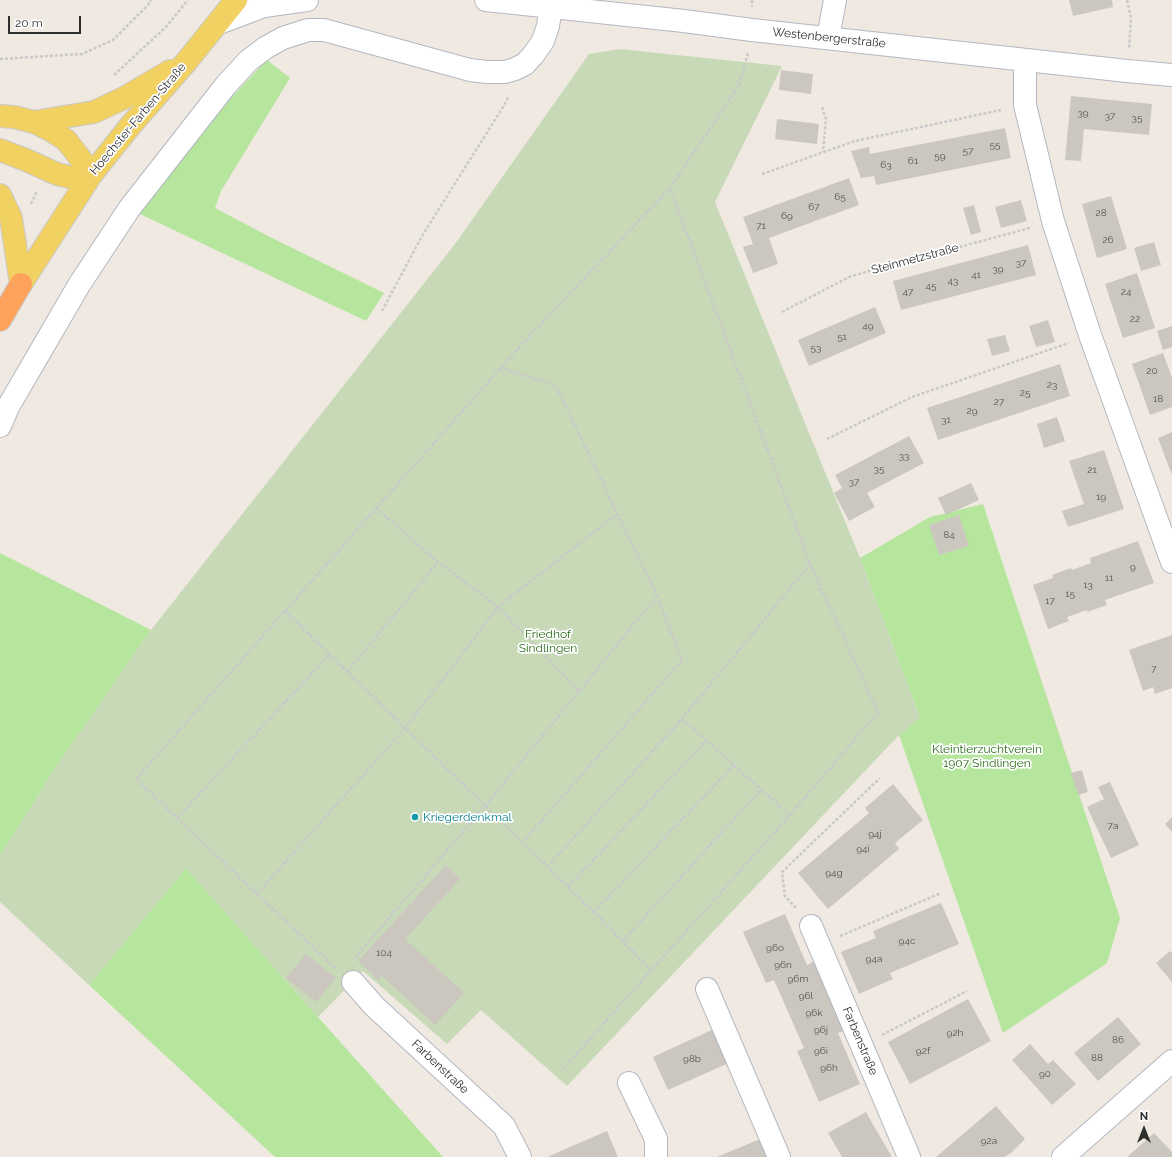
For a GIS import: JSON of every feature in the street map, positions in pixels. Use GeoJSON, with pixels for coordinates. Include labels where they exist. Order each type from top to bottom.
{"type":"FeatureCollection","features":[{"type":"Feature","properties":{"kind":"highway"},"geometry":{"type":"LineString","coordinates":[[0,320],[22,284]]}},
{"type":"Feature","properties":{"kind":"main road","name":"Hoechster-Farben-Straße"},"geometry":{"type":"LineString","coordinates":[[22,284],[89,178],[131,125],[219,23],[236,0]]}},
{"type":"Feature","properties":{"kind":"main road"},"geometry":{"type":"LineString","coordinates":[[34,122],[88,113],[105,108],[186,61]]}},
{"type":"Feature","properties":{"kind":"main road"},"geometry":{"type":"LineString","coordinates":[[0,116],[14,117],[34,122],[66,140],[80,158],[89,178]]}},
{"type":"Feature","properties":{"kind":"main road"},"geometry":{"type":"LineString","coordinates":[[0,150],[57,174],[89,178]]}},
{"type":"Feature","properties":{"kind":"main road"},"geometry":{"type":"LineString","coordinates":[[0,194],[11,218],[22,284]]}},
{"type":"Feature","properties":{"kind":"street"},"geometry":{"type":"LineString","coordinates":[[219,23],[264,6],[307,0]]}},
{"type":"Feature","properties":{"kind":"street","name":"Westenbergerstraße"},"geometry":{"type":"LineString","coordinates":[[486,0],[1172,75]]}},
{"type":"Feature","properties":{"kind":"street"},"geometry":{"type":"LineString","coordinates":[[828,38],[835,0]]}},
{"type":"Feature","properties":{"kind":"street"},"geometry":{"type":"LineString","coordinates":[[0,426],[8,407],[79,285],[129,209],[226,85],[248,61],[265,48],[283,38],[308,30],[324,30],[470,70],[505,72],[525,64],[534,54],[543,41],[548,26],[551,7]]}},
{"type":"Feature","properties":{"kind":"street"},"geometry":{"type":"LineString","coordinates":[[1025,60],[1025,105],[1054,221],[1090,335],[1172,562]]}},
{"type":"Feature","properties":{"kind":"street","name":"Farbenstraße"},"geometry":{"type":"LineString","coordinates":[[815,935],[909,1157]]}},
{"type":"Feature","properties":{"kind":"street","name":"Farbenstraße"},"geometry":{"type":"LineString","coordinates":[[347,978],[374,1006],[504,1126],[520,1157]]}},
{"type":"Feature","properties":{"kind":"street"},"geometry":{"type":"LineString","coordinates":[[707,989],[780,1157]]}},
{"type":"Feature","properties":{"kind":"street"},"geometry":{"type":"LineString","coordinates":[[1063,1157],[1172,1062]]}},
{"type":"Feature","properties":{"kind":"street"},"geometry":{"type":"LineString","coordinates":[[630,1083],[656,1139],[656,1157]]}},
{"type":"Feature","properties":{"kind":"path"},"geometry":{"type":"LineString","coordinates":[[0,60],[82,54],[113,40],[148,5],[151,0]]}},
{"type":"Feature","properties":{"kind":"path"},"geometry":{"type":"LineString","coordinates":[[110,79],[166,27],[188,0]]}},
{"type":"Feature","properties":{"kind":"path"},"geometry":{"type":"LineString","coordinates":[[1127,0],[1131,19],[1127,71]]}},
{"type":"Feature","properties":{"kind":"path"},"geometry":{"type":"LineString","coordinates":[[657,596],[485,806],[347,978],[136,779],[522,344],[670,188],[739,85],[746,62],[752,30]]}},
{"type":"Feature","properties":{"kind":"path"},"geometry":{"type":"LineString","coordinates":[[382,311],[422,236],[503,107],[515,83],[515,69]]}},
{"type":"Feature","properties":{"kind":"path"},"geometry":{"type":"LineString","coordinates":[[762,174],[855,141],[1025,105]]}},
{"type":"Feature","properties":{"kind":"path"},"geometry":{"type":"LineString","coordinates":[[822,108],[826,119],[823,152]]}},
{"type":"Feature","properties":{"kind":"path"},"geometry":{"type":"LineString","coordinates":[[563,1069],[790,815],[878,712],[810,564],[670,188]]}},
{"type":"Feature","properties":{"kind":"path","name":"Steinmetzstraße"},"geometry":{"type":"LineString","coordinates":[[782,312],[852,276],[1054,221]]}},
{"type":"Feature","properties":{"kind":"path"},"geometry":{"type":"LineString","coordinates":[[827,439],[912,397],[1090,335]]}},
{"type":"Feature","properties":{"kind":"path"},"geometry":{"type":"LineString","coordinates":[[501,368],[556,386],[657,596],[682,660],[522,843]]}},
{"type":"Feature","properties":{"kind":"path"},"geometry":{"type":"LineString","coordinates":[[376,508],[438,562],[498,607],[579,691]]}},
{"type":"Feature","properties":{"kind":"path"},"geometry":{"type":"LineString","coordinates":[[257,894],[405,728],[498,607],[617,514]]}},
{"type":"Feature","properties":{"kind":"path"},"geometry":{"type":"LineString","coordinates":[[347,672],[438,562]]}},
{"type":"Feature","properties":{"kind":"path"},"geometry":{"type":"LineString","coordinates":[[547,867],[682,719],[810,564]]}},
{"type":"Feature","properties":{"kind":"path"},"geometry":{"type":"LineString","coordinates":[[285,611],[594,912],[651,970]]}},
{"type":"Feature","properties":{"kind":"path"},"geometry":{"type":"LineString","coordinates":[[177,818],[329,655]]}},
{"type":"Feature","properties":{"kind":"path"},"geometry":{"type":"LineString","coordinates":[[682,719],[790,815]]}},
{"type":"Feature","properties":{"kind":"path"},"geometry":{"type":"LineString","coordinates":[[568,888],[706,741]]}},
{"type":"Feature","properties":{"kind":"path"},"geometry":{"type":"LineString","coordinates":[[594,912],[734,765]]}},
{"type":"Feature","properties":{"kind":"path"},"geometry":{"type":"LineString","coordinates":[[880,778],[782,872],[785,896],[815,935],[941,893]]}},
{"type":"Feature","properties":{"kind":"path"},"geometry":{"type":"LineString","coordinates":[[623,941],[761,789]]}},
{"type":"Feature","properties":{"kind":"path"},"geometry":{"type":"LineString","coordinates":[[862,1045],[967,991]]}},
{"type":"Feature","properties":{"kind":"green space","name":"Friedhof Sindlingen"},"geometry":{"type":"Polygon","coordinates":[[[620,49],[782,66],[715,202],[860,558],[920,718],[899,735],[567,1086],[481,1010],[447,1044],[363,971],[318,1017],[186,868],[89,985],[0,902],[0,856],[56,767],[151,630],[455,244],[589,54],[620,49]]]}},
{"type":"Feature","properties":{"kind":"green space"},"geometry":{"type":"Polygon","coordinates":[[[267,60],[290,78],[221,191],[215,208],[384,293],[366,321],[140,214],[201,131],[267,60]]]}},
{"type":"Feature","properties":{"kind":"green space","name":"Kleintierzuchtverein 1907 Sindlingen"},"geometry":{"type":"Polygon","coordinates":[[[983,504],[1120,918],[1107,963],[1003,1033],[899,735],[920,718],[860,558],[930,517],[983,504]]]}},
{"type":"Feature","properties":{"kind":"green space"},"geometry":{"type":"Polygon","coordinates":[[[0,553],[151,630],[56,767],[0,856],[0,553]]]}},
{"type":"Feature","properties":{"kind":"green space"},"geometry":{"type":"Polygon","coordinates":[[[186,868],[443,1157],[275,1157],[89,985],[186,868]]]}},
{"type":"Feature","properties":{"kind":"building"},"geometry":{"type":"Polygon","coordinates":[[[1069,0],[1112,0],[1113,7],[1073,16],[1069,0]]]}},
{"type":"Feature","properties":{"kind":"building"},"geometry":{"type":"Polygon","coordinates":[[[781,70],[813,74],[811,94],[779,90],[781,70]]]}},
{"type":"Feature","properties":{"kind":"building"},"geometry":{"type":"Polygon","coordinates":[[[1071,96],[1152,104],[1149,135],[1084,129],[1081,161],[1065,160],[1071,96]]]}},
{"type":"Feature","properties":{"kind":"building"},"geometry":{"type":"Polygon","coordinates":[[[777,119],[819,124],[817,144],[775,139],[777,119]]]}},
{"type":"Feature","properties":{"kind":"building"},"geometry":{"type":"Polygon","coordinates":[[[1005,128],[1011,158],[876,185],[874,176],[861,178],[851,151],[869,147],[870,154],[1005,128]]]}},
{"type":"Feature","properties":{"kind":"building"},"geometry":{"type":"Polygon","coordinates":[[[849,178],[859,205],[769,238],[778,264],[753,273],[743,247],[753,244],[743,217],[849,178]]]}},
{"type":"Feature","properties":{"kind":"building"},"geometry":{"type":"Polygon","coordinates":[[[1111,196],[1127,249],[1097,258],[1082,204],[1111,196]]]}},
{"type":"Feature","properties":{"kind":"building"},"geometry":{"type":"Polygon","coordinates":[[[1021,200],[1027,221],[1001,228],[995,207],[1021,200]]]}},
{"type":"Feature","properties":{"kind":"building"},"geometry":{"type":"Polygon","coordinates":[[[974,205],[981,232],[971,235],[963,208],[974,205]]]}},
{"type":"Feature","properties":{"kind":"building"},"geometry":{"type":"Polygon","coordinates":[[[1154,242],[1161,265],[1141,271],[1134,248],[1154,242]]]}},
{"type":"Feature","properties":{"kind":"building"},"geometry":{"type":"Polygon","coordinates":[[[1028,245],[1036,275],[901,310],[893,281],[1028,245]]]}},
{"type":"Feature","properties":{"kind":"building"},"geometry":{"type":"Polygon","coordinates":[[[1137,273],[1155,328],[1123,338],[1105,284],[1137,273]]]}},
{"type":"Feature","properties":{"kind":"building"},"geometry":{"type":"Polygon","coordinates":[[[875,307],[886,333],[809,366],[798,340],[875,307]]]}},
{"type":"Feature","properties":{"kind":"building"},"geometry":{"type":"Polygon","coordinates":[[[1048,320],[1055,342],[1036,347],[1029,326],[1048,320]]]}},
{"type":"Feature","properties":{"kind":"building"},"geometry":{"type":"Polygon","coordinates":[[[1172,326],[1172,347],[1163,350],[1157,331],[1172,326]]]}},
{"type":"Feature","properties":{"kind":"building"},"geometry":{"type":"Polygon","coordinates":[[[1005,335],[1010,351],[992,356],[987,339],[1005,335]]]}},
{"type":"Feature","properties":{"kind":"building"},"geometry":{"type":"Polygon","coordinates":[[[1163,353],[1172,378],[1172,407],[1150,415],[1132,364],[1163,353]]]}},
{"type":"Feature","properties":{"kind":"building"},"geometry":{"type":"Polygon","coordinates":[[[1060,364],[1070,396],[938,440],[927,408],[1060,364]]]}},
{"type":"Feature","properties":{"kind":"building"},"geometry":{"type":"Polygon","coordinates":[[[1057,417],[1065,441],[1044,448],[1037,424],[1057,417]]]}},
{"type":"Feature","properties":{"kind":"building"},"geometry":{"type":"Polygon","coordinates":[[[1172,432],[1172,475],[1158,438],[1172,432]]]}},
{"type":"Feature","properties":{"kind":"building"},"geometry":{"type":"Polygon","coordinates":[[[909,436],[924,463],[867,493],[875,507],[849,521],[834,493],[842,488],[835,475],[909,436]]]}},
{"type":"Feature","properties":{"kind":"building"},"geometry":{"type":"Polygon","coordinates":[[[1104,450],[1124,509],[1068,527],[1062,511],[1084,504],[1069,461],[1104,450]]]}},
{"type":"Feature","properties":{"kind":"building"},"geometry":{"type":"Polygon","coordinates":[[[971,483],[979,500],[946,515],[938,498],[971,483]]]}},
{"type":"Feature","properties":{"kind":"building"},"geometry":{"type":"Polygon","coordinates":[[[959,515],[969,546],[939,555],[929,525],[959,515]]]}},
{"type":"Feature","properties":{"kind":"building"},"geometry":{"type":"Polygon","coordinates":[[[1138,541],[1154,583],[1105,600],[1107,605],[1067,617],[1069,621],[1048,629],[1033,585],[1053,578],[1052,575],[1091,563],[1090,558],[1138,541]]]}},
{"type":"Feature","properties":{"kind":"building"},"geometry":{"type":"Polygon","coordinates":[[[1172,635],[1172,688],[1155,694],[1153,687],[1143,691],[1129,650],[1172,635]]]}},
{"type":"Feature","properties":{"kind":"building"},"geometry":{"type":"Polygon","coordinates":[[[1082,770],[1088,792],[1078,795],[1071,773],[1082,770]]]}},
{"type":"Feature","properties":{"kind":"building"},"geometry":{"type":"Polygon","coordinates":[[[1110,782],[1139,845],[1111,858],[1087,807],[1104,799],[1098,787],[1110,782]]]}},
{"type":"Feature","properties":{"kind":"building"},"geometry":{"type":"Polygon","coordinates":[[[893,784],[923,820],[895,843],[899,849],[828,909],[798,873],[869,813],[865,808],[893,784]]]}},
{"type":"Feature","properties":{"kind":"building"},"geometry":{"type":"Polygon","coordinates":[[[1172,817],[1172,832],[1165,824],[1172,817]]]}},
{"type":"Feature","properties":{"kind":"building"},"geometry":{"type":"Polygon","coordinates":[[[446,865],[460,879],[405,939],[464,993],[435,1025],[382,976],[378,980],[358,961],[446,865]]]}},
{"type":"Feature","properties":{"kind":"building"},"geometry":{"type":"Polygon","coordinates":[[[941,903],[959,944],[890,973],[893,979],[859,994],[841,952],[876,938],[873,931],[941,903]]]}},
{"type":"Feature","properties":{"kind":"building"},"geometry":{"type":"Polygon","coordinates":[[[785,914],[807,965],[815,961],[846,1030],[838,1033],[860,1084],[819,1102],[797,1051],[804,1048],[774,980],[766,983],[743,932],[785,914]]]}},
{"type":"Feature","properties":{"kind":"building"},"geometry":{"type":"Polygon","coordinates":[[[1170,951],[1172,953],[1172,982],[1156,963],[1170,951]]]}},
{"type":"Feature","properties":{"kind":"building"},"geometry":{"type":"Polygon","coordinates":[[[306,954],[336,978],[316,1002],[286,978],[306,954]]]}},
{"type":"Feature","properties":{"kind":"building"},"geometry":{"type":"Polygon","coordinates":[[[968,999],[991,1041],[910,1084],[888,1042],[968,999]]]}},
{"type":"Feature","properties":{"kind":"building"},"geometry":{"type":"Polygon","coordinates":[[[1118,1017],[1141,1044],[1098,1081],[1074,1053],[1118,1017]]]}},
{"type":"Feature","properties":{"kind":"building"},"geometry":{"type":"Polygon","coordinates":[[[716,1028],[731,1062],[668,1090],[653,1057],[716,1028]]]}},
{"type":"Feature","properties":{"kind":"building"},"geometry":{"type":"Polygon","coordinates":[[[1030,1044],[1048,1064],[1053,1060],[1076,1084],[1052,1105],[1012,1060],[1030,1044]]]}},
{"type":"Feature","properties":{"kind":"building"},"geometry":{"type":"Polygon","coordinates":[[[996,1106],[1025,1139],[1012,1152],[1005,1157],[936,1157],[996,1106]]]}},
{"type":"Feature","properties":{"kind":"building"},"geometry":{"type":"Polygon","coordinates":[[[866,1112],[892,1157],[842,1157],[828,1133],[866,1112]]]}},
{"type":"Feature","properties":{"kind":"building"},"geometry":{"type":"Polygon","coordinates":[[[607,1131],[618,1157],[547,1157],[607,1131]]]}},
{"type":"Feature","properties":{"kind":"building"},"geometry":{"type":"Polygon","coordinates":[[[1154,1133],[1172,1152],[1172,1157],[1127,1157],[1154,1133]]]}},
{"type":"Feature","properties":{"kind":"building"},"geometry":{"type":"Polygon","coordinates":[[[760,1139],[768,1157],[717,1157],[760,1139]]]}},
{"type":"Feature","properties":{"kind":"place","name":"Kriegerdenkmal"},"geometry":{"type":"Point","coordinates":[415,817]}}]}
